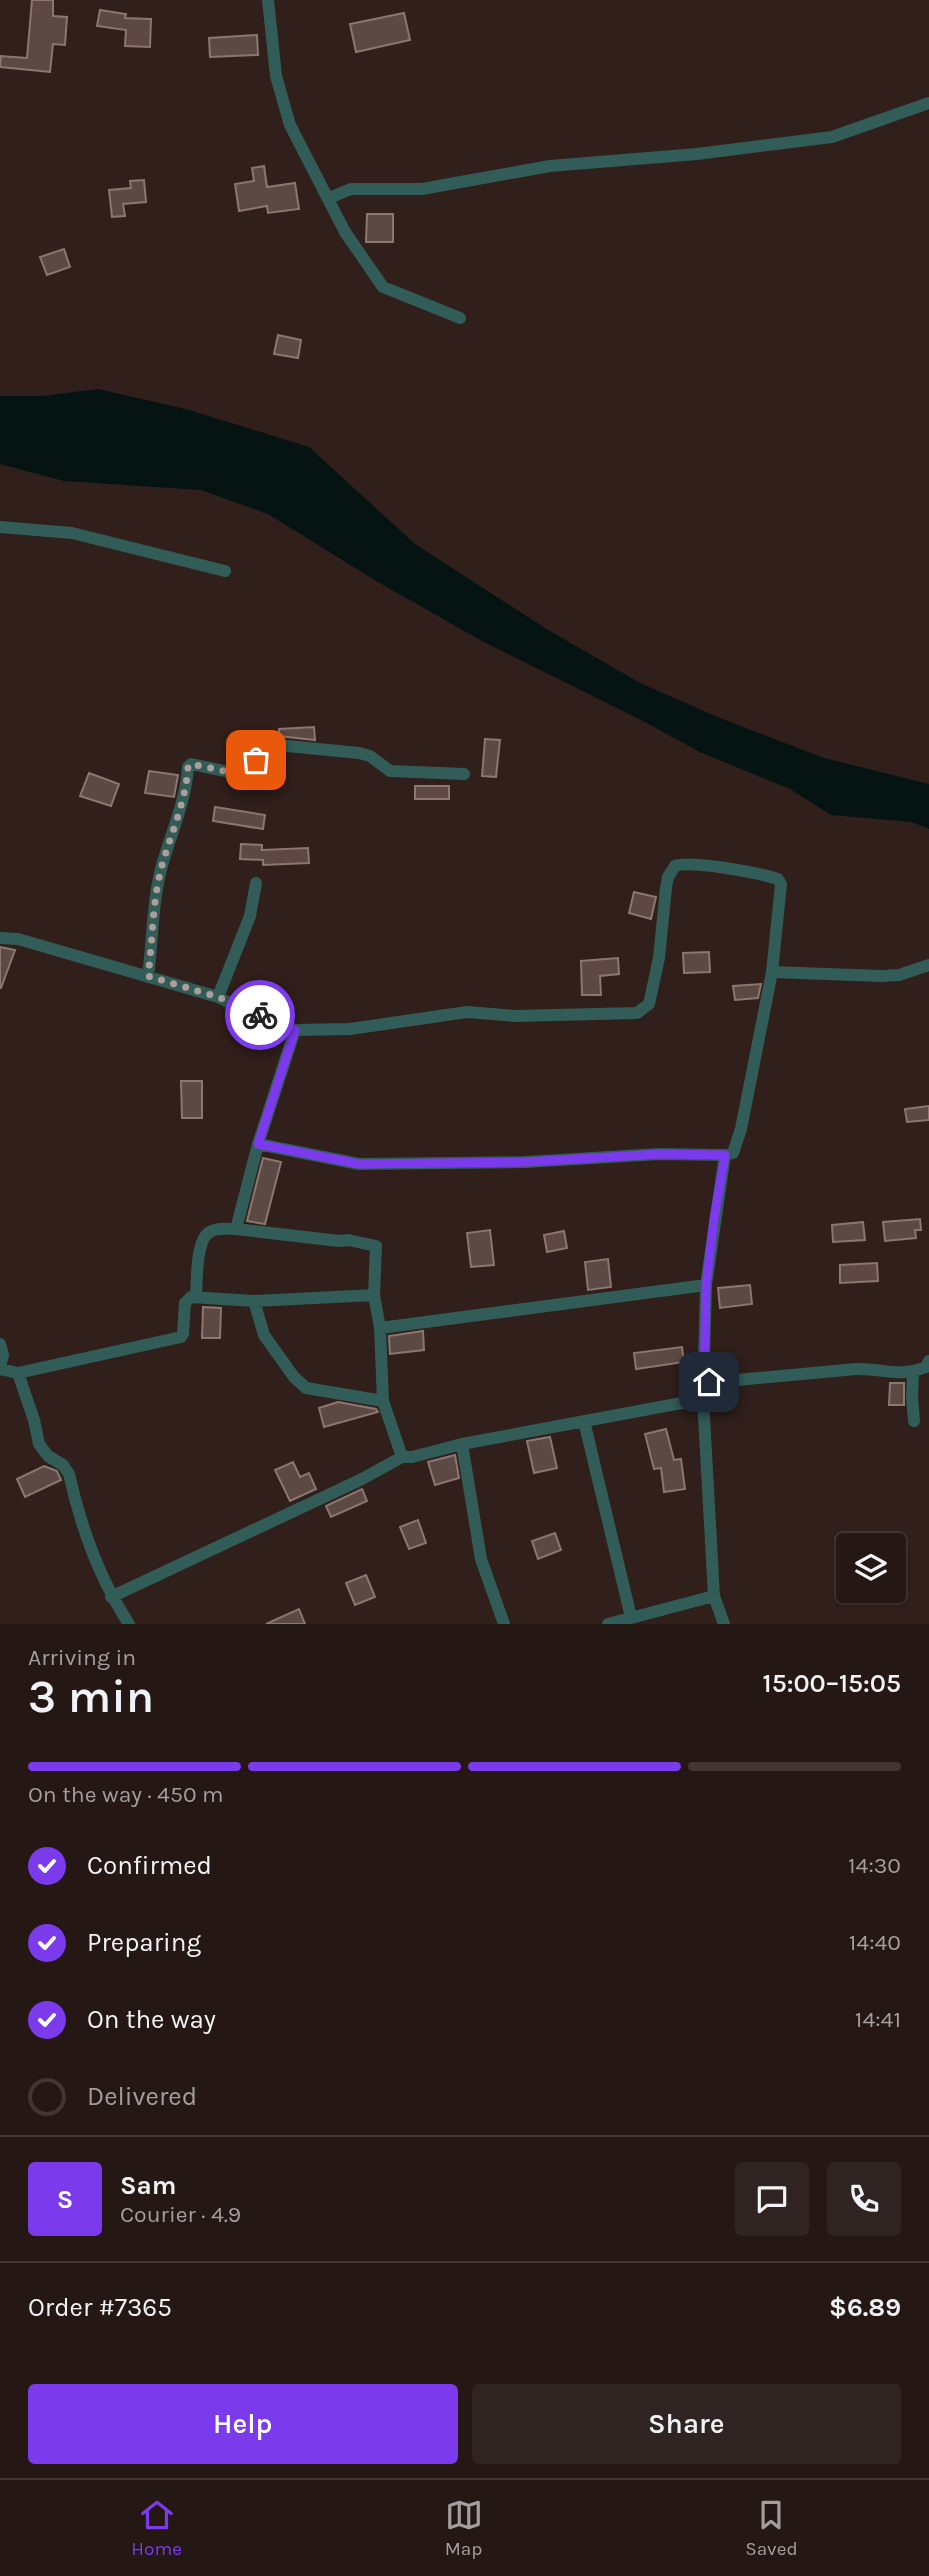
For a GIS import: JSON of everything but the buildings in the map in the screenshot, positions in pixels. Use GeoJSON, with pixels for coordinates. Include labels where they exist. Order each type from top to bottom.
{"type":"FeatureCollection","features":[{"type":"Feature","properties":{"kind":"street"},"geometry":{"type":"LineString","coordinates":[[268,0],[276,76],[290,125],[345,232],[383,287],[460,318]]}},
{"type":"Feature","properties":{"kind":"street"},"geometry":{"type":"LineString","coordinates":[[328,198],[351,189],[422,189],[550,166],[697,154],[832,137],[929,103]]}},
{"type":"Feature","properties":{"kind":"street"},"geometry":{"type":"LineString","coordinates":[[0,527],[72,533],[225,571]]}},
{"type":"Feature","properties":{"kind":"street"},"geometry":{"type":"LineString","coordinates":[[148,976],[155,901],[163,863],[188,779],[188,767],[191,764],[229,772],[240,761],[256,760],[263,745],[267,744],[359,753],[370,756],[390,771],[464,774]]}},
{"type":"Feature","properties":{"kind":"street"},"geometry":{"type":"LineString","coordinates":[[0,938],[18,939],[218,997],[295,1030],[350,1029],[467,1013],[514,1016],[622,1015],[642,1011],[649,1004],[659,958],[668,877],[678,864],[778,879],[781,884],[772,972],[741,1129],[733,1153],[659,1154],[526,1162],[359,1164],[258,1144]]}},
{"type":"Feature","properties":{"kind":"street"},"geometry":{"type":"LineString","coordinates":[[218,997],[250,916],[256,883]]}},
{"type":"Feature","properties":{"kind":"street"},"geometry":{"type":"LineString","coordinates":[[772,972],[890,976],[905,974],[929,965]]}},
{"type":"Feature","properties":{"kind":"street"},"geometry":{"type":"LineString","coordinates":[[236,1229],[258,1144],[295,1030]]}},
{"type":"Feature","properties":{"kind":"street"},"geometry":{"type":"LineString","coordinates":[[724,1624],[714,1595],[703,1399],[706,1285],[725,1155]]}},
{"type":"Feature","properties":{"kind":"street"},"geometry":{"type":"LineString","coordinates":[[196,1296],[200,1255],[205,1237],[213,1231],[236,1229],[348,1240],[376,1246],[374,1295],[380,1328],[383,1401],[402,1457]]}},
{"type":"Feature","properties":{"kind":"street"},"geometry":{"type":"LineString","coordinates":[[380,1328],[706,1285]]}},
{"type":"Feature","properties":{"kind":"street"},"geometry":{"type":"LineString","coordinates":[[0,1344],[3,1355],[0,1368],[18,1373],[181,1337],[186,1299],[196,1296],[254,1301],[374,1295]]}},
{"type":"Feature","properties":{"kind":"street"},"geometry":{"type":"LineString","coordinates":[[254,1301],[264,1335],[294,1377],[306,1388],[383,1401]]}},
{"type":"Feature","properties":{"kind":"street"},"geometry":{"type":"LineString","coordinates":[[704,1383],[867,1368],[878,1372],[913,1372],[926,1367],[929,1361]]}},
{"type":"Feature","properties":{"kind":"street"},"geometry":{"type":"LineString","coordinates":[[913,1372],[914,1421]]}},
{"type":"Feature","properties":{"kind":"street"},"geometry":{"type":"LineString","coordinates":[[18,1373],[39,1444],[48,1457],[63,1465],[69,1474],[89,1545],[111,1597],[128,1624]]}},
{"type":"Feature","properties":{"kind":"street"},"geometry":{"type":"LineString","coordinates":[[111,1597],[360,1480],[402,1457],[703,1399]]}},
{"type":"Feature","properties":{"kind":"street"},"geometry":{"type":"LineString","coordinates":[[584,1422],[631,1617]]}},
{"type":"Feature","properties":{"kind":"street"},"geometry":{"type":"LineString","coordinates":[[462,1444],[481,1559],[504,1624]]}},
{"type":"Feature","properties":{"kind":"street"},"geometry":{"type":"LineString","coordinates":[[608,1624],[714,1595]]}},
{"type":"Feature","properties":{"kind":"shaded area"},"geometry":{"type":"Polygon","coordinates":[[[98,389],[189,410],[309,447],[415,544],[545,628],[640,683],[720,718],[824,758],[929,784],[929,829],[912,822],[831,815],[790,789],[702,753],[482,641],[378,582],[268,514],[201,490],[64,481],[0,464],[0,396],[42,396],[98,389]]]}},
{"type":"Feature","properties":{"kind":"way so far"},"geometry":{"type":"LineString","coordinates":[[256,760],[240,761],[229,772],[191,764],[188,767],[188,779],[163,863],[155,901],[148,976],[218,997],[260,1015]]}},
{"type":"Feature","properties":{"kind":"route"},"geometry":{"type":"LineString","coordinates":[[260,1015],[295,1030],[258,1144],[359,1164],[526,1162],[659,1154],[725,1155],[706,1285],[704,1383],[709,1382]]}}]}
